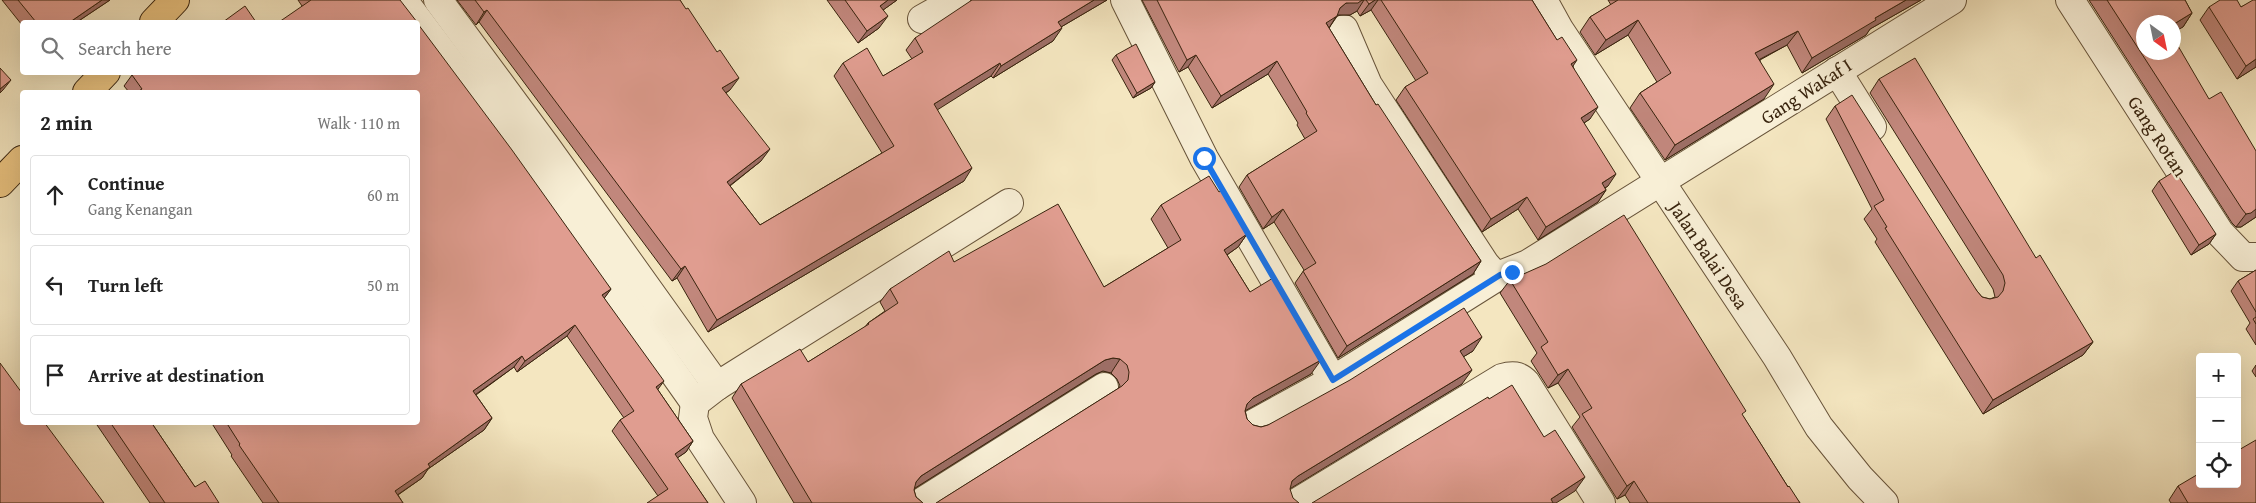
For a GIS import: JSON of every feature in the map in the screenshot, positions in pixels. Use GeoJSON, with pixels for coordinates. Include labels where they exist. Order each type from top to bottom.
{"type":"FeatureCollection","features":[{"type":"Feature","properties":{"kind":"main road"},"geometry":{"type":"LineString","coordinates":[[156,20],[175,0]]}},
{"type":"Feature","properties":{"kind":"main road"},"geometry":{"type":"LineString","coordinates":[[89,90],[103,75]]}},
{"type":"Feature","properties":{"kind":"main road"},"geometry":{"type":"LineString","coordinates":[[0,183],[20,162]]}},
{"type":"Feature","properties":{"kind":"street"},"geometry":{"type":"LineString","coordinates":[[403,0],[535,153],[717,386]]}},
{"type":"Feature","properties":{"kind":"street"},"geometry":{"type":"LineString","coordinates":[[438,0],[695,403],[693,418],[700,438],[742,503]]}},
{"type":"Feature","properties":{"kind":"street"},"geometry":{"type":"LineString","coordinates":[[922,20],[956,0]]}},
{"type":"Feature","properties":{"kind":"street"},"geometry":{"type":"LineString","coordinates":[[1125,0],[1204,158],[1333,380]]}},
{"type":"Feature","properties":{"kind":"street","name":"Jalan Balai Desa"},"geometry":{"type":"LineString","coordinates":[[1543,0],[1559,29],[1777,357],[1819,427],[1860,478],[1884,503]]}},
{"type":"Feature","properties":{"kind":"street","name":"Gang Wakaf I"},"geometry":{"type":"LineString","coordinates":[[1251,425],[1333,380],[1500,275],[1528,264],[1661,183],[1952,0]]}},
{"type":"Feature","properties":{"kind":"street","name":"Gang Rotan"},"geometry":{"type":"LineString","coordinates":[[2070,0],[2220,233],[2243,257],[2256,257]]}},
{"type":"Feature","properties":{"kind":"street"},"geometry":{"type":"LineString","coordinates":[[1344,29],[1368,85],[1384,112],[1485,264],[1493,273],[1500,275]]}},
{"type":"Feature","properties":{"kind":"street"},"geometry":{"type":"LineString","coordinates":[[1837,71],[1884,147]]}},
{"type":"Feature","properties":{"kind":"street"},"geometry":{"type":"LineString","coordinates":[[695,403],[717,386],[1009,203]]}},
{"type":"Feature","properties":{"kind":"street"},"geometry":{"type":"LineString","coordinates":[[1296,503],[1502,378],[1509,376],[1518,377],[1526,383],[1601,503]]}},
{"type":"Feature","properties":{"kind":"street"},"geometry":{"type":"LineString","coordinates":[[920,503],[1104,387]]}},
{"type":"Feature","properties":{"kind":"building"},"geometry":{"type":"Polygon","coordinates":[[[18,0],[102,0],[73,20],[34,20],[18,0]]]}},
{"type":"Feature","properties":{"kind":"building"},"geometry":{"type":"Polygon","coordinates":[[[311,0],[400,0],[415,20],[282,20],[311,0]]]}},
{"type":"Feature","properties":{"kind":"building"},"geometry":{"type":"Polygon","coordinates":[[[475,0],[680,0],[686,9],[688,8],[717,52],[720,50],[739,78],[722,88],[770,149],[727,182],[760,225],[894,146],[843,63],[867,48],[883,76],[923,52],[915,38],[972,0],[1094,0],[1058,22],[1062,28],[1001,66],[1000,63],[934,104],[972,168],[717,320],[685,266],[681,269],[487,10],[484,12],[475,0]]]}},
{"type":"Feature","properties":{"kind":"building"},"geometry":{"type":"Polygon","coordinates":[[[845,0],[888,0],[880,6],[888,16],[867,31],[845,0]]]}},
{"type":"Feature","properties":{"kind":"building"},"geometry":{"type":"Polygon","coordinates":[[[1157,0],[1362,0],[1358,3],[1346,3],[1340,8],[1337,16],[1326,23],[1376,105],[1378,104],[1481,261],[1347,346],[1303,271],[1316,263],[1283,209],[1272,217],[1247,175],[1317,131],[1307,112],[1277,61],[1221,96],[1196,55],[1187,60],[1157,0]]]}},
{"type":"Feature","properties":{"kind":"building"},"geometry":{"type":"Polygon","coordinates":[[[1366,0],[1375,0],[1369,4],[1366,0]]]}},
{"type":"Feature","properties":{"kind":"building"},"geometry":{"type":"Polygon","coordinates":[[[1381,0],[1532,0],[1557,40],[1562,37],[1577,60],[1571,64],[1598,107],[1581,118],[1616,174],[1602,183],[1606,190],[1546,227],[1527,197],[1491,219],[1405,87],[1428,73],[1381,0]]]}},
{"type":"Feature","properties":{"kind":"building"},"geometry":{"type":"Polygon","coordinates":[[[1618,0],[1906,0],[1812,58],[1798,31],[1755,53],[1774,84],[1675,145],[1640,93],[1671,73],[1638,20],[1606,40],[1590,17],[1618,0]]]}},
{"type":"Feature","properties":{"kind":"building"},"geometry":{"type":"Polygon","coordinates":[[[2107,0],[2185,0],[2192,13],[2181,20],[2181,15],[2136,15],[2136,45],[2107,0]]]}},
{"type":"Feature","properties":{"kind":"building"},"geometry":{"type":"Polygon","coordinates":[[[2220,0],[2237,0],[2241,7],[2256,0],[2256,59],[2246,66],[2209,7],[2220,0]]]}},
{"type":"Feature","properties":{"kind":"building"},"geometry":{"type":"Polygon","coordinates":[[[245,6],[255,20],[226,20],[245,6]]]}},
{"type":"Feature","properties":{"kind":"building"},"geometry":{"type":"Polygon","coordinates":[[[420,27],[512,150],[611,289],[602,295],[664,381],[656,387],[693,441],[675,454],[708,503],[647,503],[668,489],[620,420],[634,411],[575,325],[525,361],[522,356],[473,391],[492,418],[428,464],[430,467],[395,491],[403,503],[279,503],[239,445],[228,425],[420,425],[420,90],[140,90],[142,89],[132,75],[420,75],[420,27]]]}},
{"type":"Feature","properties":{"kind":"building"},"geometry":{"type":"Polygon","coordinates":[[[1136,44],[1155,82],[1137,93],[1116,55],[1136,44]]]}},
{"type":"Feature","properties":{"kind":"building"},"geometry":{"type":"Polygon","coordinates":[[[2181,51],[2209,99],[2221,92],[2256,151],[2256,209],[2246,214],[2146,60],[2181,60],[2181,51]]]}},
{"type":"Feature","properties":{"kind":"building"},"geometry":{"type":"Polygon","coordinates":[[[1915,58],[2036,258],[2040,255],[2093,342],[1993,400],[1885,228],[1887,227],[1874,206],[1884,200],[1835,106],[1852,95],[1977,291],[1982,297],[1990,299],[1998,297],[2003,291],[2005,283],[2003,275],[1879,79],[1915,58]]]}},
{"type":"Feature","properties":{"kind":"building"},"geometry":{"type":"Polygon","coordinates":[[[0,68],[11,80],[0,89],[0,68]]]}},
{"type":"Feature","properties":{"kind":"building"},"geometry":{"type":"Polygon","coordinates":[[[2175,171],[2216,234],[2199,245],[2159,181],[2175,171]]]}},
{"type":"Feature","properties":{"kind":"building"},"geometry":{"type":"Polygon","coordinates":[[[1209,176],[1219,192],[1222,190],[1247,234],[1224,250],[1250,292],[1273,278],[1321,360],[1253,398],[1247,404],[1245,411],[1247,419],[1253,425],[1261,427],[1268,425],[1350,380],[1464,308],[1482,337],[1460,351],[1472,370],[1298,476],[1292,481],[1290,489],[1293,498],[1299,503],[936,503],[1122,386],[1128,380],[1129,372],[1127,365],[1120,359],[1113,358],[1105,360],[921,476],[916,482],[914,490],[916,497],[923,503],[812,503],[741,384],[800,349],[808,362],[869,324],[898,303],[890,289],[949,251],[954,262],[1058,204],[1104,287],[1181,240],[1161,205],[1209,176]]]}},
{"type":"Feature","properties":{"kind":"building"},"geometry":{"type":"Polygon","coordinates":[[[1624,215],[1746,411],[1742,414],[1800,503],[1648,503],[1634,481],[1627,486],[1582,414],[1592,408],[1568,369],[1558,375],[1541,347],[1548,342],[1510,280],[1546,264],[1624,215]]]}},
{"type":"Feature","properties":{"kind":"building"},"geometry":{"type":"Polygon","coordinates":[[[2256,270],[2256,312],[2238,281],[2256,270]]]}},
{"type":"Feature","properties":{"kind":"building"},"geometry":{"type":"Polygon","coordinates":[[[0,363],[20,390],[20,425],[46,425],[104,503],[0,503],[0,363]]]}},
{"type":"Feature","properties":{"kind":"building"},"geometry":{"type":"Polygon","coordinates":[[[1512,385],[1544,437],[1555,430],[1585,477],[1551,499],[1553,503],[1312,503],[1488,397],[1489,399],[1512,385]]]}},
{"type":"Feature","properties":{"kind":"building"},"geometry":{"type":"Polygon","coordinates":[[[112,425],[153,425],[195,487],[205,481],[219,503],[165,503],[112,425]]]}},
{"type":"Feature","properties":{"kind":"building"},"geometry":{"type":"Polygon","coordinates":[[[2256,440],[2256,503],[2188,503],[2178,486],[2196,475],[2196,488],[2241,488],[2241,449],[2256,440]]]}},
{"type":"Feature","properties":{"kind":"route"},"geometry":{"type":"LineString","coordinates":[[1204,158],[1333,380],[1500,275],[1512,272]]}}]}
